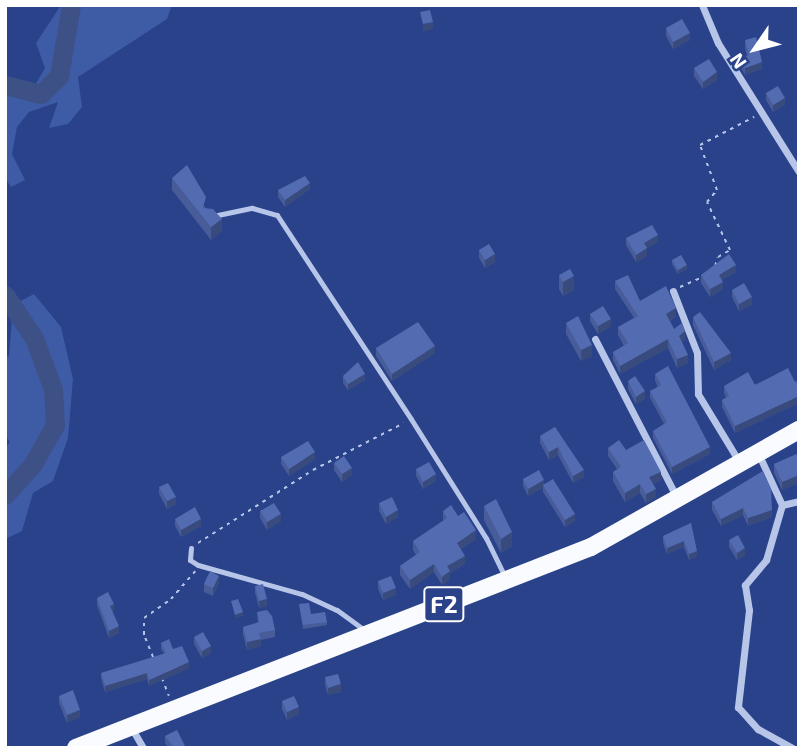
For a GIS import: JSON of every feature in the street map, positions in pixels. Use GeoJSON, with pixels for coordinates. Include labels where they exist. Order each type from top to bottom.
{"type":"FeatureCollection","features":[{"type":"Feature","properties":{"kind":"main road","name":"F2"},"geometry":{"type":"LineString","coordinates":[[76,748],[592,547],[741,466],[799,430]]}},
{"type":"Feature","properties":{"kind":"street"},"geometry":{"type":"LineString","coordinates":[[702,5],[759,110],[799,172]]}},
{"type":"Feature","properties":{"kind":"street"},"geometry":{"type":"LineString","coordinates":[[673,291],[697,353],[698,394],[741,466]]}},
{"type":"Feature","properties":{"kind":"street"},"geometry":{"type":"LineString","coordinates":[[595,339],[678,500]]}},
{"type":"Feature","properties":{"kind":"street"},"geometry":{"type":"LineString","coordinates":[[759,455],[782,505],[766,560],[745,585],[749,610],[738,707],[758,729],[792,748]]}},
{"type":"Feature","properties":{"kind":"street"},"geometry":{"type":"LineString","coordinates":[[782,505],[799,502]]}},
{"type":"Feature","properties":{"kind":"street"},"geometry":{"type":"LineString","coordinates":[[130,727],[143,748]]}},
{"type":"Feature","properties":{"kind":"lane"},"geometry":{"type":"LineString","coordinates":[[207,217],[252,208],[277,215],[486,538],[506,580]]}},
{"type":"Feature","properties":{"kind":"lane"},"geometry":{"type":"LineString","coordinates":[[191,548],[190,560],[198,565],[302,594],[337,610],[368,633]]}},
{"type":"Feature","properties":{"kind":"path"},"geometry":{"type":"LineString","coordinates":[[673,291],[710,273],[718,257],[730,250],[707,202],[717,190],[699,145],[728,133],[759,110]]}},
{"type":"Feature","properties":{"kind":"path"},"geometry":{"type":"LineString","coordinates":[[191,548],[313,470],[411,419]]}},
{"type":"Feature","properties":{"kind":"path"},"geometry":{"type":"LineString","coordinates":[[154,660],[144,635],[144,618],[171,599],[198,565]]}},
{"type":"Feature","properties":{"kind":"path"},"geometry":{"type":"LineString","coordinates":[[159,672],[174,709]]}},
{"type":"Feature","properties":{"kind":"shaded area"},"geometry":{"type":"Polygon","coordinates":[[[61,5],[172,5],[167,19],[78,77],[82,107],[68,124],[49,128],[58,102],[29,112],[17,127],[12,154],[25,180],[11,187],[5,178],[5,94],[28,97],[45,68],[36,43],[61,5]]]}},
{"type":"Feature","properties":{"kind":"shaded area"},"geometry":{"type":"Polygon","coordinates":[[[34,294],[61,327],[73,379],[68,438],[53,481],[33,493],[22,531],[5,539],[5,448],[10,442],[5,435],[5,354],[9,357],[13,305],[34,294]]]}},
{"type":"Feature","properties":{"kind":"building"},"geometry":{"type":"Polygon","coordinates":[[[430,10],[433,22],[423,24],[420,12],[430,10]]]}},
{"type":"Feature","properties":{"kind":"building"},"geometry":{"type":"Polygon","coordinates":[[[682,19],[690,33],[673,42],[666,28],[682,19]]]}},
{"type":"Feature","properties":{"kind":"building"},"geometry":{"type":"Polygon","coordinates":[[[756,37],[762,62],[745,68],[740,59],[749,55],[745,40],[756,37]]]}},
{"type":"Feature","properties":{"kind":"building"},"geometry":{"type":"Polygon","coordinates":[[[709,59],[717,72],[703,82],[694,68],[709,59]]]}},
{"type":"Feature","properties":{"kind":"building"},"geometry":{"type":"Polygon","coordinates":[[[778,86],[785,98],[773,105],[766,93],[778,86]]]}},
{"type":"Feature","properties":{"kind":"building"},"geometry":{"type":"Polygon","coordinates":[[[187,165],[206,197],[203,208],[213,209],[222,219],[211,227],[172,178],[187,165]]]}},
{"type":"Feature","properties":{"kind":"building"},"geometry":{"type":"Polygon","coordinates":[[[305,176],[310,183],[285,200],[278,190],[305,176]]]}},
{"type":"Feature","properties":{"kind":"building"},"geometry":{"type":"Polygon","coordinates":[[[652,225],[658,235],[644,243],[647,248],[636,255],[626,238],[652,225]]]}},
{"type":"Feature","properties":{"kind":"building"},"geometry":{"type":"Polygon","coordinates":[[[489,244],[495,254],[485,260],[479,250],[489,244]]]}},
{"type":"Feature","properties":{"kind":"building"},"geometry":{"type":"Polygon","coordinates":[[[729,254],[736,265],[719,275],[723,282],[710,289],[701,275],[729,254]]]}},
{"type":"Feature","properties":{"kind":"building"},"geometry":{"type":"Polygon","coordinates":[[[681,255],[687,265],[678,270],[672,260],[681,255]]]}},
{"type":"Feature","properties":{"kind":"building"},"geometry":{"type":"Polygon","coordinates":[[[570,269],[574,276],[563,282],[559,275],[570,269]]]}},
{"type":"Feature","properties":{"kind":"building"},"geometry":{"type":"Polygon","coordinates":[[[628,275],[640,301],[666,286],[676,308],[666,314],[674,329],[682,323],[685,331],[679,336],[688,355],[677,359],[668,339],[620,366],[613,352],[628,343],[618,327],[638,316],[615,281],[628,275]]]}},
{"type":"Feature","properties":{"kind":"building"},"geometry":{"type":"Polygon","coordinates":[[[744,283],[752,297],[739,304],[732,290],[744,283]]]}},
{"type":"Feature","properties":{"kind":"building"},"geometry":{"type":"Polygon","coordinates":[[[603,306],[611,319],[598,326],[590,314],[603,306]]]}},
{"type":"Feature","properties":{"kind":"building"},"geometry":{"type":"Polygon","coordinates":[[[700,312],[731,353],[714,362],[693,317],[700,312]]]}},
{"type":"Feature","properties":{"kind":"building"},"geometry":{"type":"Polygon","coordinates":[[[578,316],[592,345],[581,350],[566,323],[578,316]]]}},
{"type":"Feature","properties":{"kind":"building"},"geometry":{"type":"Polygon","coordinates":[[[418,322],[435,346],[392,374],[376,348],[418,322]]]}},
{"type":"Feature","properties":{"kind":"building"},"geometry":{"type":"Polygon","coordinates":[[[358,362],[365,374],[348,384],[343,376],[358,362]]]}},
{"type":"Feature","properties":{"kind":"building"},"geometry":{"type":"Polygon","coordinates":[[[668,366],[710,447],[672,467],[653,431],[667,422],[650,391],[661,385],[655,374],[668,366]]]}},
{"type":"Feature","properties":{"kind":"building"},"geometry":{"type":"Polygon","coordinates":[[[788,368],[795,382],[799,380],[799,396],[735,426],[722,400],[729,396],[724,386],[748,372],[755,385],[788,368]]]}},
{"type":"Feature","properties":{"kind":"building"},"geometry":{"type":"Polygon","coordinates":[[[635,376],[645,391],[636,397],[628,381],[635,376]]]}},
{"type":"Feature","properties":{"kind":"building"},"geometry":{"type":"Polygon","coordinates":[[[555,427],[584,470],[573,476],[558,447],[549,452],[540,436],[555,427]]]}},
{"type":"Feature","properties":{"kind":"building"},"geometry":{"type":"Polygon","coordinates":[[[619,440],[626,450],[644,440],[661,472],[649,477],[656,489],[646,494],[640,484],[625,493],[613,472],[621,467],[608,448],[619,440]]]}},
{"type":"Feature","properties":{"kind":"building"},"geometry":{"type":"Polygon","coordinates":[[[308,441],[315,452],[289,469],[281,457],[308,441]]]}},
{"type":"Feature","properties":{"kind":"building"},"geometry":{"type":"Polygon","coordinates":[[[799,453],[799,475],[782,482],[774,464],[799,453]]]}},
{"type":"Feature","properties":{"kind":"building"},"geometry":{"type":"Polygon","coordinates":[[[344,456],[352,468],[342,474],[334,463],[344,456]]]}},
{"type":"Feature","properties":{"kind":"building"},"geometry":{"type":"Polygon","coordinates":[[[429,462],[436,474],[423,482],[416,469],[429,462]]]}},
{"type":"Feature","properties":{"kind":"building"},"geometry":{"type":"Polygon","coordinates":[[[539,470],[544,480],[528,489],[523,479],[539,470]]]}},
{"type":"Feature","properties":{"kind":"building"},"geometry":{"type":"Polygon","coordinates":[[[763,471],[771,489],[772,510],[748,518],[743,508],[721,519],[712,502],[763,471]]]}},
{"type":"Feature","properties":{"kind":"building"},"geometry":{"type":"Polygon","coordinates":[[[553,479],[575,514],[565,520],[543,485],[553,479]]]}},
{"type":"Feature","properties":{"kind":"building"},"geometry":{"type":"Polygon","coordinates":[[[168,483],[176,497],[167,501],[159,487],[168,483]]]}},
{"type":"Feature","properties":{"kind":"building"},"geometry":{"type":"Polygon","coordinates":[[[392,497],[398,510],[386,517],[379,503],[392,497]]]}},
{"type":"Feature","properties":{"kind":"building"},"geometry":{"type":"Polygon","coordinates":[[[496,499],[512,532],[501,539],[484,506],[496,499]]]}},
{"type":"Feature","properties":{"kind":"building"},"geometry":{"type":"Polygon","coordinates":[[[274,503],[281,514],[267,522],[260,511],[274,503]]]}},
{"type":"Feature","properties":{"kind":"building"},"geometry":{"type":"Polygon","coordinates":[[[451,505],[458,516],[464,512],[476,530],[457,543],[465,556],[447,566],[450,571],[442,577],[434,564],[410,580],[400,566],[420,552],[413,541],[447,518],[443,511],[451,505]]]}},
{"type":"Feature","properties":{"kind":"building"},"geometry":{"type":"Polygon","coordinates":[[[195,507],[201,519],[181,530],[175,519],[195,507]]]}},
{"type":"Feature","properties":{"kind":"building"},"geometry":{"type":"Polygon","coordinates":[[[691,523],[697,551],[689,554],[684,541],[667,548],[663,536],[691,523]]]}},
{"type":"Feature","properties":{"kind":"building"},"geometry":{"type":"Polygon","coordinates":[[[738,535],[745,548],[737,553],[729,540],[738,535]]]}},
{"type":"Feature","properties":{"kind":"building"},"geometry":{"type":"Polygon","coordinates":[[[210,571],[219,576],[213,588],[204,584],[210,571]]]}},
{"type":"Feature","properties":{"kind":"building"},"geometry":{"type":"Polygon","coordinates":[[[391,576],[396,588],[383,593],[378,581],[391,576]]]}},
{"type":"Feature","properties":{"kind":"building"},"geometry":{"type":"Polygon","coordinates":[[[263,584],[267,599],[259,601],[255,586],[263,584]]]}},
{"type":"Feature","properties":{"kind":"building"},"geometry":{"type":"Polygon","coordinates":[[[108,592],[114,604],[110,606],[119,626],[109,631],[97,598],[108,592]]]}},
{"type":"Feature","properties":{"kind":"building"},"geometry":{"type":"Polygon","coordinates":[[[238,599],[243,612],[235,615],[231,601],[238,599]]]}},
{"type":"Feature","properties":{"kind":"building"},"geometry":{"type":"Polygon","coordinates":[[[309,603],[311,614],[325,612],[327,622],[303,625],[299,604],[309,603]]]}},
{"type":"Feature","properties":{"kind":"building"},"geometry":{"type":"Polygon","coordinates":[[[267,610],[272,616],[275,630],[259,633],[261,639],[247,642],[243,627],[259,622],[257,612],[267,610]]]}},
{"type":"Feature","properties":{"kind":"building"},"geometry":{"type":"Polygon","coordinates":[[[203,632],[211,646],[202,651],[194,637],[203,632]]]}},
{"type":"Feature","properties":{"kind":"building"},"geometry":{"type":"Polygon","coordinates":[[[169,639],[173,649],[182,646],[189,662],[149,680],[147,673],[105,686],[101,673],[166,653],[161,643],[169,639]]]}},
{"type":"Feature","properties":{"kind":"building"},"geometry":{"type":"Polygon","coordinates":[[[338,674],[341,684],[328,688],[325,677],[338,674]]]}},
{"type":"Feature","properties":{"kind":"building"},"geometry":{"type":"Polygon","coordinates":[[[73,690],[80,710],[67,715],[59,696],[73,690]]]}},
{"type":"Feature","properties":{"kind":"building"},"geometry":{"type":"Polygon","coordinates":[[[294,696],[299,707],[287,712],[282,701],[294,696]]]}},
{"type":"Feature","properties":{"kind":"building"},"geometry":{"type":"Polygon","coordinates":[[[177,730],[186,748],[174,748],[165,736],[177,730]]]}},
{"type":"Feature","properties":{"kind":"waterway"},"geometry":{"type":"LineString","coordinates":[[5,85],[41,94],[59,76],[71,5]]}},
{"type":"Feature","properties":{"kind":"waterway"},"geometry":{"type":"LineString","coordinates":[[5,295],[34,338],[53,389],[55,425],[33,464],[5,495]]}}]}
